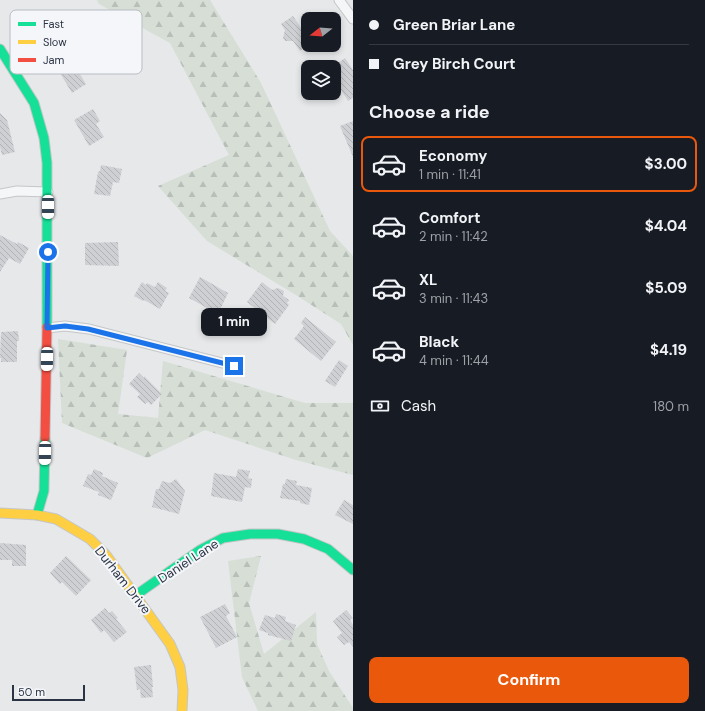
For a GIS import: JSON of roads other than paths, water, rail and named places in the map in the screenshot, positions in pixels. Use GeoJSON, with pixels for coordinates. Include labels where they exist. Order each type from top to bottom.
{"type":"FeatureCollection","features":[{"type":"Feature","properties":{"kind":"street"},"geometry":{"type":"LineString","coordinates":[[340,0],[353,19]]}},
{"type":"Feature","properties":{"kind":"street"},"geometry":{"type":"LineString","coordinates":[[0,49],[10,65]]}},
{"type":"Feature","properties":{"kind":"street"},"geometry":{"type":"LineString","coordinates":[[16,74],[34,103],[44,138],[47,163],[45,469],[44,491],[37,515]]}},
{"type":"Feature","properties":{"kind":"street"},"geometry":{"type":"LineString","coordinates":[[0,194],[17,190],[48,192]]}},
{"type":"Feature","properties":{"kind":"street"},"geometry":{"type":"LineString","coordinates":[[47,328],[65,326],[88,329],[234,366]]}},
{"type":"Feature","properties":{"kind":"street","name":"Durham Drive"},"geometry":{"type":"LineString","coordinates":[[0,513],[37,515],[56,519],[90,539],[106,555],[170,644],[180,666],[183,690],[182,711]]}},
{"type":"Feature","properties":{"kind":"street","name":"Daniel Lane"},"geometry":{"type":"LineString","coordinates":[[136,595],[200,550],[222,538],[250,534],[278,534],[304,539],[328,549],[353,570]]}}]}
